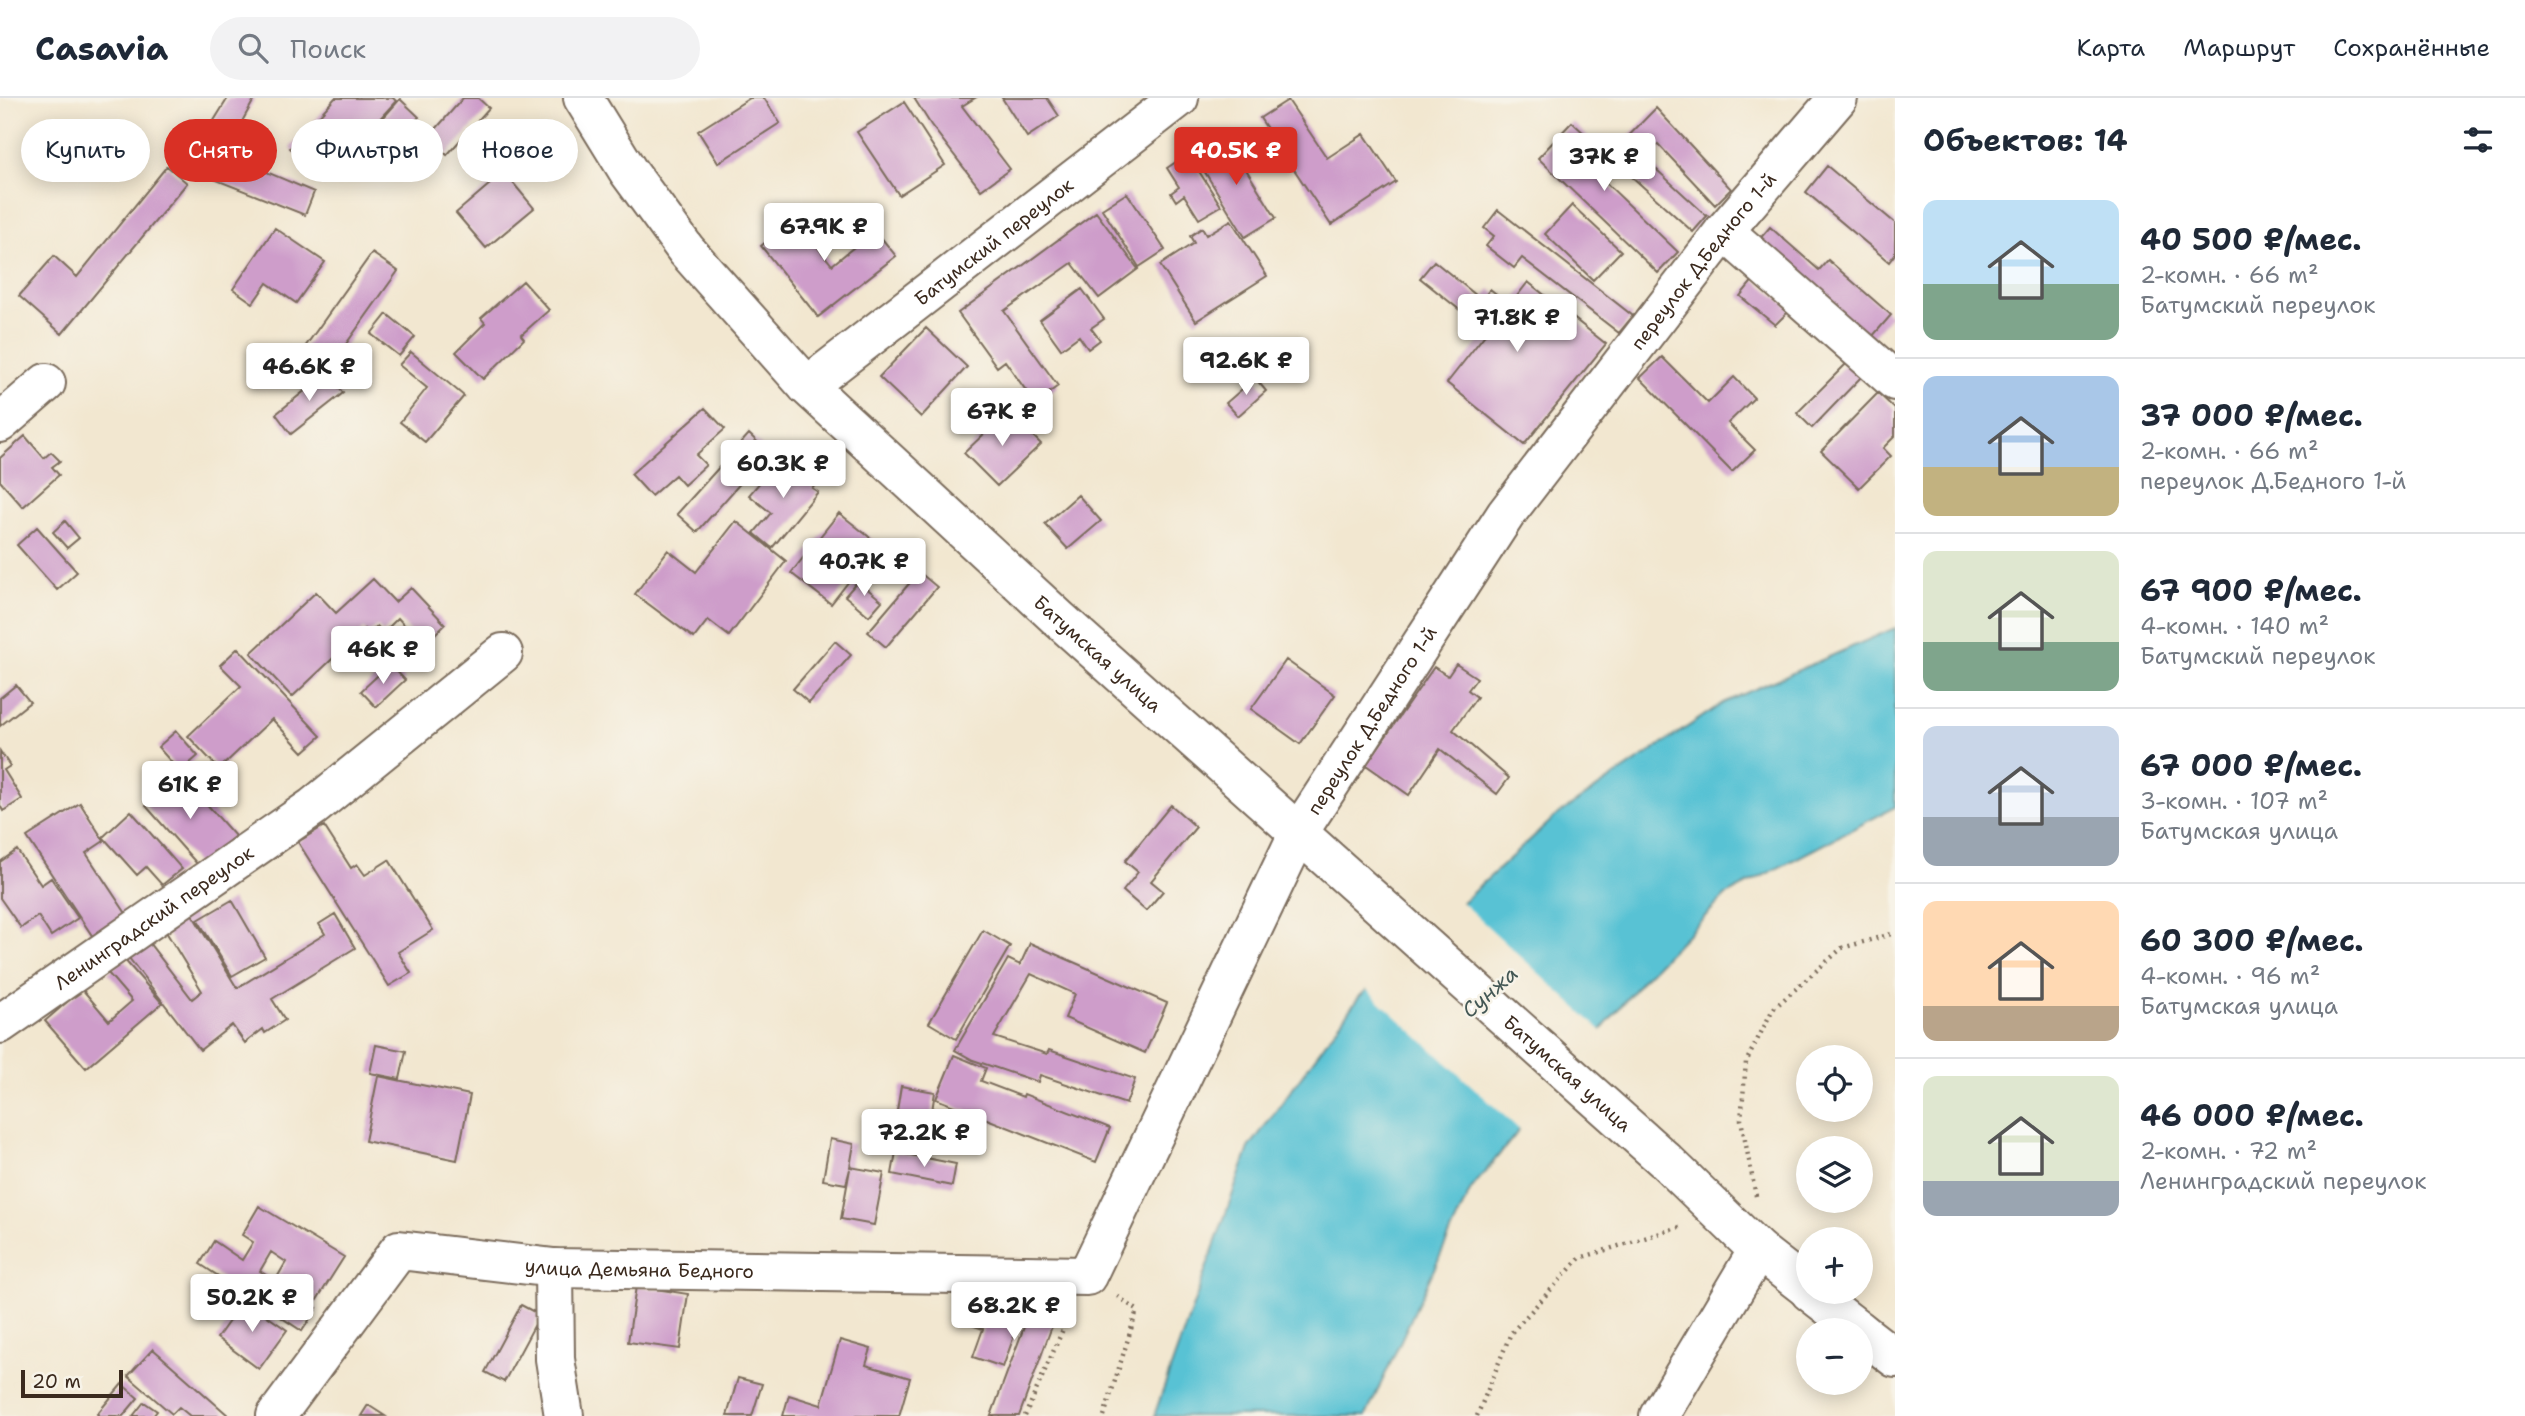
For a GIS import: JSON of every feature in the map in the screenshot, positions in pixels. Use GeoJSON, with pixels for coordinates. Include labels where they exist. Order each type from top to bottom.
{"type":"FeatureCollection","features":[{"type":"Feature","properties":{"kind":"street","name":"Батумская улица"},"geometry":{"type":"LineString","coordinates":[[583,98],[628,170],[687,250],[807,386],[1059,619],[1665,1161],[1758,1250],[1796,1280]]}},
{"type":"Feature","properties":{"kind":"street","name":"Батумский переулок"},"geometry":{"type":"LineString","coordinates":[[807,386],[1180,98]]}},
{"type":"Feature","properties":{"kind":"street","name":"переулок Д.Бедного 1-й"},"geometry":{"type":"LineString","coordinates":[[1087,1276],[1299,832],[1506,514],[1724,231],[1838,98]]}},
{"type":"Feature","properties":{"kind":"street"},"geometry":{"type":"LineString","coordinates":[[1724,231],[1895,381]]}},
{"type":"Feature","properties":{"kind":"street"},"geometry":{"type":"LineString","coordinates":[[0,423],[47,383]]}},
{"type":"Feature","properties":{"kind":"street","name":"Ленинградский переулок"},"geometry":{"type":"LineString","coordinates":[[0,1024],[313,807],[503,653]]}},
{"type":"Feature","properties":{"kind":"street","name":"улица Демьяна Бедного"},"geometry":{"type":"LineString","coordinates":[[276,1416],[399,1250],[554,1268],[1087,1276]]}},
{"type":"Feature","properties":{"kind":"street"},"geometry":{"type":"LineString","coordinates":[[1659,1416],[1758,1250]]}},
{"type":"Feature","properties":{"kind":"street"},"geometry":{"type":"LineString","coordinates":[[554,1268],[555,1359],[564,1416]]}},
{"type":"Feature","properties":{"kind":"street","name":"Батумская улица"},"geometry":{"type":"LineString","coordinates":[[1826,1304],[1844,1318]]}},
{"type":"Feature","properties":{"kind":"street"},"geometry":{"type":"LineString","coordinates":[[1873,1343],[1895,1381]]}},
{"type":"Feature","properties":{"kind":"path"},"geometry":{"type":"LineString","coordinates":[[1758,1250],[1760,1217],[1741,1120],[1746,1062],[1773,1009],[1842,948],[1895,933]]}},
{"type":"Feature","properties":{"kind":"path"},"geometry":{"type":"LineString","coordinates":[[1477,1416],[1511,1333],[1580,1258],[1721,1214]]}},
{"type":"Feature","properties":{"kind":"path"},"geometry":{"type":"LineString","coordinates":[[1024,1416],[1087,1276],[1137,1310],[1104,1416]]}},
{"type":"Feature","properties":{"kind":"water","name":"Сунжа"},"geometry":{"type":"Polygon","coordinates":[[[1895,628],[1895,807],[1726,895],[1643,979],[1471,1189],[1366,1416],[1154,1416],[1249,1148],[1359,997],[1556,816],[1723,703],[1895,628]]]}},
{"type":"Feature","properties":{"kind":"pier"},"geometry":{"type":"Polygon","coordinates":[[[1459,900],[1604,1033],[1522,1132],[1364,987],[1459,900]]]}},
{"type":"Feature","properties":{"kind":"building"},"geometry":{"type":"Polygon","coordinates":[[[228,98],[255,98],[243,119],[215,119],[228,98]]]}},
{"type":"Feature","properties":{"kind":"building"},"geometry":{"type":"Polygon","coordinates":[[[335,98],[393,98],[396,101],[380,119],[316,119],[335,98]]]}},
{"type":"Feature","properties":{"kind":"building"},"geometry":{"type":"Polygon","coordinates":[[[463,98],[478,98],[489,108],[479,119],[457,119],[457,144],[447,155],[443,151],[443,121],[463,98]]]}},
{"type":"Feature","properties":{"kind":"building"},"geometry":{"type":"Polygon","coordinates":[[[750,98],[764,98],[780,123],[718,163],[698,131],[750,98]]]}},
{"type":"Feature","properties":{"kind":"building"},"geometry":{"type":"Polygon","coordinates":[[[914,98],[975,98],[962,106],[1010,169],[981,190],[931,125],[914,98]]]}},
{"type":"Feature","properties":{"kind":"building"},"geometry":{"type":"Polygon","coordinates":[[[1002,98],[1047,98],[1059,116],[1027,137],[1002,98]]]}},
{"type":"Feature","properties":{"kind":"building"},"geometry":{"type":"Polygon","coordinates":[[[400,99],[419,117],[417,119],[382,119],[400,99]]]}},
{"type":"Feature","properties":{"kind":"building"},"geometry":{"type":"Polygon","coordinates":[[[1288,100],[1327,158],[1364,134],[1396,182],[1331,225],[1260,118],[1288,100]]]}},
{"type":"Feature","properties":{"kind":"building"},"geometry":{"type":"Polygon","coordinates":[[[904,102],[945,165],[899,195],[857,132],[904,102]]]}},
{"type":"Feature","properties":{"kind":"building"},"geometry":{"type":"Polygon","coordinates":[[[1656,108],[1731,189],[1715,205],[1658,144],[1645,159],[1707,216],[1693,232],[1609,156],[1656,108]]]}},
{"type":"Feature","properties":{"kind":"building"},"geometry":{"type":"Polygon","coordinates":[[[1572,122],[1618,165],[1604,181],[1678,252],[1658,273],[1538,158],[1572,122]]]}},
{"type":"Feature","properties":{"kind":"building"},"geometry":{"type":"Polygon","coordinates":[[[1226,137],[1276,218],[1245,237],[1195,156],[1226,137]]]}},
{"type":"Feature","properties":{"kind":"building"},"geometry":{"type":"Polygon","coordinates":[[[1188,154],[1221,206],[1199,219],[1184,195],[1176,201],[1171,193],[1179,187],[1167,168],[1188,154]]]}},
{"type":"Feature","properties":{"kind":"building"},"geometry":{"type":"Polygon","coordinates":[[[1827,166],[1895,223],[1895,254],[1889,262],[1806,192],[1827,166]]]}},
{"type":"Feature","properties":{"kind":"building"},"geometry":{"type":"Polygon","coordinates":[[[164,170],[164,182],[187,183],[62,334],[19,296],[54,256],[77,277],[164,170]]]}},
{"type":"Feature","properties":{"kind":"building"},"geometry":{"type":"Polygon","coordinates":[[[277,176],[314,192],[305,215],[221,182],[277,182],[277,176]]]}},
{"type":"Feature","properties":{"kind":"building"},"geometry":{"type":"Polygon","coordinates":[[[492,182],[512,182],[534,208],[486,248],[456,213],[492,182]]]}},
{"type":"Feature","properties":{"kind":"building"},"geometry":{"type":"Polygon","coordinates":[[[1127,193],[1165,250],[1139,267],[1102,209],[1127,193]]]}},
{"type":"Feature","properties":{"kind":"building"},"geometry":{"type":"Polygon","coordinates":[[[1572,205],[1621,251],[1593,280],[1545,234],[1572,205]]]}},
{"type":"Feature","properties":{"kind":"building"},"geometry":{"type":"Polygon","coordinates":[[[807,210],[828,236],[816,245],[832,265],[875,230],[896,256],[818,317],[761,246],[807,210]]]}},
{"type":"Feature","properties":{"kind":"building"},"geometry":{"type":"Polygon","coordinates":[[[1498,210],[1633,316],[1619,333],[1522,258],[1514,268],[1486,246],[1494,236],[1484,228],[1498,210]]]}},
{"type":"Feature","properties":{"kind":"building"},"geometry":{"type":"Polygon","coordinates":[[[1096,212],[1138,269],[1099,298],[1072,263],[1004,311],[1058,386],[1035,403],[1005,361],[997,367],[958,313],[1096,212]]]}},
{"type":"Feature","properties":{"kind":"building"},"geometry":{"type":"Polygon","coordinates":[[[1231,220],[1267,276],[1196,321],[1160,265],[1194,243],[1190,236],[1202,228],[1206,235],[1231,220]]]}},
{"type":"Feature","properties":{"kind":"building"},"geometry":{"type":"Polygon","coordinates":[[[1770,227],[1819,270],[1828,260],[1891,315],[1865,345],[1752,248],[1770,227]]]}},
{"type":"Feature","properties":{"kind":"building"},"geometry":{"type":"Polygon","coordinates":[[[275,228],[325,262],[296,303],[267,283],[253,303],[233,289],[275,228]]]}},
{"type":"Feature","properties":{"kind":"building"},"geometry":{"type":"Polygon","coordinates":[[[372,253],[398,271],[326,372],[300,354],[372,253]]]}},
{"type":"Feature","properties":{"kind":"building"},"geometry":{"type":"Polygon","coordinates":[[[1434,261],[1482,300],[1490,289],[1510,305],[1528,282],[1606,344],[1524,445],[1447,383],[1487,332],[1420,278],[1434,261]]]}},
{"type":"Feature","properties":{"kind":"building"},"geometry":{"type":"Polygon","coordinates":[[[1754,279],[1791,309],[1775,325],[1740,296],[1754,279]]]}},
{"type":"Feature","properties":{"kind":"building"},"geometry":{"type":"Polygon","coordinates":[[[523,281],[549,310],[521,335],[524,339],[483,379],[456,352],[485,323],[481,318],[523,281]]]}},
{"type":"Feature","properties":{"kind":"building"},"geometry":{"type":"Polygon","coordinates":[[[1082,289],[1104,319],[1091,328],[1100,340],[1088,349],[1079,336],[1061,349],[1040,320],[1082,289]]]}},
{"type":"Feature","properties":{"kind":"building"},"geometry":{"type":"Polygon","coordinates":[[[387,314],[415,337],[399,356],[371,334],[387,314]]]}},
{"type":"Feature","properties":{"kind":"building"},"geometry":{"type":"Polygon","coordinates":[[[926,328],[967,367],[921,417],[879,377],[926,328]]]}},
{"type":"Feature","properties":{"kind":"building"},"geometry":{"type":"Polygon","coordinates":[[[411,352],[464,396],[425,442],[400,422],[427,388],[399,365],[411,352]]]}},
{"type":"Feature","properties":{"kind":"building"},"geometry":{"type":"Polygon","coordinates":[[[1662,357],[1708,403],[1734,377],[1754,398],[1728,423],[1755,450],[1732,472],[1640,378],[1662,357]]]}},
{"type":"Feature","properties":{"kind":"building"},"geometry":{"type":"Polygon","coordinates":[[[1850,360],[1864,374],[1812,428],[1797,413],[1850,360]]]}},
{"type":"Feature","properties":{"kind":"building"},"geometry":{"type":"Polygon","coordinates":[[[327,373],[343,393],[291,434],[276,414],[327,373]]]}},
{"type":"Feature","properties":{"kind":"building"},"geometry":{"type":"Polygon","coordinates":[[[1255,378],[1266,391],[1238,416],[1226,403],[1255,378]]]}},
{"type":"Feature","properties":{"kind":"building"},"geometry":{"type":"Polygon","coordinates":[[[1878,393],[1895,409],[1895,436],[1883,448],[1891,456],[1859,488],[1821,451],[1878,393]]]}},
{"type":"Feature","properties":{"kind":"building"},"geometry":{"type":"Polygon","coordinates":[[[705,408],[725,429],[696,455],[706,465],[684,485],[675,475],[651,496],[631,474],[705,408]]]}},
{"type":"Feature","properties":{"kind":"building"},"geometry":{"type":"Polygon","coordinates":[[[1008,411],[1041,444],[997,486],[964,453],[1008,411]]]}},
{"type":"Feature","properties":{"kind":"building"},"geometry":{"type":"Polygon","coordinates":[[[749,434],[768,452],[697,532],[677,514],[749,434]]]}},
{"type":"Feature","properties":{"kind":"building"},"geometry":{"type":"Polygon","coordinates":[[[25,436],[44,458],[51,452],[60,461],[52,467],[59,475],[23,507],[0,481],[0,458],[25,436]]]}},
{"type":"Feature","properties":{"kind":"building"},"geometry":{"type":"Polygon","coordinates":[[[779,460],[803,480],[810,470],[820,478],[812,488],[818,492],[772,548],[754,533],[771,513],[749,495],[779,460]]]}},
{"type":"Feature","properties":{"kind":"building"},"geometry":{"type":"Polygon","coordinates":[[[1078,495],[1101,521],[1068,549],[1045,524],[1078,495]]]}},
{"type":"Feature","properties":{"kind":"building"},"geometry":{"type":"Polygon","coordinates":[[[839,513],[878,544],[831,604],[791,573],[839,513]]]}},
{"type":"Feature","properties":{"kind":"building"},"geometry":{"type":"Polygon","coordinates":[[[65,521],[79,538],[67,548],[53,532],[65,521]]]}},
{"type":"Feature","properties":{"kind":"building"},"geometry":{"type":"Polygon","coordinates":[[[736,521],[786,561],[729,636],[708,620],[694,638],[635,594],[668,550],[696,572],[736,521]]]}},
{"type":"Feature","properties":{"kind":"building"},"geometry":{"type":"Polygon","coordinates":[[[37,527],[77,572],[57,590],[17,545],[37,527]]]}},
{"type":"Feature","properties":{"kind":"building"},"geometry":{"type":"Polygon","coordinates":[[[919,572],[937,587],[886,647],[868,632],[919,572]]]}},
{"type":"Feature","properties":{"kind":"building"},"geometry":{"type":"Polygon","coordinates":[[[373,579],[395,602],[411,588],[445,624],[423,646],[398,618],[383,633],[377,626],[368,634],[364,629],[292,697],[251,653],[316,592],[336,613],[373,579]]]}},
{"type":"Feature","properties":{"kind":"building"},"geometry":{"type":"Polygon","coordinates":[[[858,581],[882,601],[869,616],[845,596],[858,581]]]}},
{"type":"Feature","properties":{"kind":"building"},"geometry":{"type":"Polygon","coordinates":[[[835,641],[851,655],[809,703],[793,689],[835,641]]]}},
{"type":"Feature","properties":{"kind":"building"},"geometry":{"type":"Polygon","coordinates":[[[238,648],[321,736],[303,752],[272,719],[219,769],[188,736],[241,686],[220,665],[238,648]]]}},
{"type":"Feature","properties":{"kind":"building"},"geometry":{"type":"Polygon","coordinates":[[[1286,660],[1335,695],[1300,744],[1251,709],[1286,660]]]}},
{"type":"Feature","properties":{"kind":"building"},"geometry":{"type":"Polygon","coordinates":[[[390,664],[405,680],[376,707],[361,691],[390,664]]]}},
{"type":"Feature","properties":{"kind":"building"},"geometry":{"type":"Polygon","coordinates":[[[1456,664],[1477,678],[1468,690],[1477,697],[1453,730],[1509,778],[1497,794],[1440,749],[1409,795],[1366,765],[1434,667],[1448,676],[1456,664]]]}},
{"type":"Feature","properties":{"kind":"building"},"geometry":{"type":"Polygon","coordinates":[[[16,685],[30,702],[0,726],[0,698],[16,685]]]}},
{"type":"Feature","properties":{"kind":"building"},"geometry":{"type":"Polygon","coordinates":[[[176,731],[198,756],[180,772],[158,747],[176,731]]]}},
{"type":"Feature","properties":{"kind":"building"},"geometry":{"type":"Polygon","coordinates":[[[0,751],[10,766],[4,770],[22,799],[3,811],[0,805],[0,751]]]}},
{"type":"Feature","properties":{"kind":"building"},"geometry":{"type":"Polygon","coordinates":[[[181,775],[235,836],[199,866],[146,806],[181,775]]]}},
{"type":"Feature","properties":{"kind":"building"},"geometry":{"type":"Polygon","coordinates":[[[80,803],[104,841],[86,853],[127,915],[93,937],[27,837],[80,803]]]}},
{"type":"Feature","properties":{"kind":"building"},"geometry":{"type":"Polygon","coordinates":[[[1171,805],[1196,827],[1151,881],[1163,891],[1146,911],[1123,891],[1138,872],[1125,861],[1171,805]]]}},
{"type":"Feature","properties":{"kind":"building"},"geometry":{"type":"Polygon","coordinates":[[[131,811],[182,869],[162,885],[146,867],[137,875],[103,837],[131,811]]]}},
{"type":"Feature","properties":{"kind":"building"},"geometry":{"type":"Polygon","coordinates":[[[324,826],[351,868],[357,864],[365,875],[389,860],[433,930],[398,952],[411,973],[389,986],[298,842],[324,826]]]}},
{"type":"Feature","properties":{"kind":"building"},"geometry":{"type":"Polygon","coordinates":[[[17,850],[41,885],[51,878],[78,918],[51,936],[38,916],[21,928],[0,898],[0,862],[17,850]]]}},
{"type":"Feature","properties":{"kind":"building"},"geometry":{"type":"Polygon","coordinates":[[[232,900],[265,957],[232,976],[198,920],[232,900]]]}},
{"type":"Feature","properties":{"kind":"building"},"geometry":{"type":"Polygon","coordinates":[[[192,914],[237,988],[325,934],[319,924],[335,914],[355,948],[272,999],[285,1020],[265,1033],[263,1029],[245,1043],[232,1025],[200,1050],[129,958],[149,943],[192,999],[202,991],[165,930],[192,914]]]}},
{"type":"Feature","properties":{"kind":"building"},"geometry":{"type":"Polygon","coordinates":[[[983,930],[1010,946],[956,1039],[929,1023],[983,930]]]}},
{"type":"Feature","properties":{"kind":"building"},"geometry":{"type":"Polygon","coordinates":[[[1030,943],[1167,1003],[1145,1053],[1065,1018],[1075,994],[1031,974],[994,1037],[1047,1054],[1049,1050],[1135,1079],[1126,1104],[1040,1075],[1038,1082],[973,1060],[955,1050],[1008,959],[1020,965],[1030,943]]]}},
{"type":"Feature","properties":{"kind":"building"},"geometry":{"type":"Polygon","coordinates":[[[124,959],[162,1003],[86,1068],[45,1021],[82,989],[109,1021],[132,1001],[108,973],[124,959]]]}},
{"type":"Feature","properties":{"kind":"building"},"geometry":{"type":"Polygon","coordinates":[[[376,1045],[406,1051],[400,1079],[370,1073],[376,1045]]]}},
{"type":"Feature","properties":{"kind":"building"},"geometry":{"type":"Polygon","coordinates":[[[954,1055],[986,1068],[981,1081],[1023,1097],[1024,1094],[1110,1128],[1096,1162],[936,1099],[954,1055]]]}},
{"type":"Feature","properties":{"kind":"building"},"geometry":{"type":"Polygon","coordinates":[[[378,1076],[470,1095],[457,1160],[365,1141],[378,1076]]]}},
{"type":"Feature","properties":{"kind":"building"},"geometry":{"type":"Polygon","coordinates":[[[901,1086],[935,1092],[925,1154],[891,1148],[901,1086]]]}},
{"type":"Feature","properties":{"kind":"building"},"geometry":{"type":"Polygon","coordinates":[[[830,1139],[854,1144],[850,1167],[884,1173],[874,1225],[841,1219],[850,1169],[846,1184],[823,1180],[830,1139]]]}},
{"type":"Feature","properties":{"kind":"building"},"geometry":{"type":"Polygon","coordinates":[[[896,1152],[956,1164],[952,1186],[892,1174],[896,1152]]]}},
{"type":"Feature","properties":{"kind":"building"},"geometry":{"type":"Polygon","coordinates":[[[259,1206],[344,1257],[313,1306],[317,1308],[302,1331],[200,1264],[214,1241],[242,1260],[253,1242],[242,1235],[259,1206]],[[271,1252],[260,1271],[275,1281],[286,1262],[271,1252]]]}},
{"type":"Feature","properties":{"kind":"building"},"geometry":{"type":"Polygon","coordinates":[[[636,1286],[688,1294],[680,1349],[628,1342],[636,1286]]]}},
{"type":"Feature","properties":{"kind":"building"},"geometry":{"type":"Polygon","coordinates":[[[983,1292],[1062,1299],[1019,1416],[991,1416],[1027,1319],[1020,1319],[1003,1367],[973,1357],[983,1329],[971,1325],[983,1292]]]}},
{"type":"Feature","properties":{"kind":"building"},"geometry":{"type":"Polygon","coordinates":[[[244,1300],[287,1330],[259,1369],[217,1338],[244,1300]]]}},
{"type":"Feature","properties":{"kind":"building"},"geometry":{"type":"Polygon","coordinates":[[[521,1305],[540,1315],[504,1382],[485,1372],[521,1305]]]}},
{"type":"Feature","properties":{"kind":"building"},"geometry":{"type":"Polygon","coordinates":[[[840,1340],[871,1349],[866,1365],[910,1378],[899,1416],[783,1416],[789,1395],[821,1405],[840,1340]]]}},
{"type":"Feature","properties":{"kind":"building"},"geometry":{"type":"Polygon","coordinates":[[[153,1349],[229,1416],[190,1416],[179,1407],[172,1414],[128,1376],[153,1349]]]}},
{"type":"Feature","properties":{"kind":"building"},"geometry":{"type":"Polygon","coordinates":[[[738,1378],[762,1384],[752,1416],[727,1416],[738,1378]]]}},
{"type":"Feature","properties":{"kind":"building"},"geometry":{"type":"Polygon","coordinates":[[[122,1384],[138,1398],[123,1416],[99,1416],[97,1414],[122,1384]]]}},
{"type":"Feature","properties":{"kind":"building"},"geometry":{"type":"Polygon","coordinates":[[[144,1402],[157,1411],[153,1416],[133,1416],[144,1402]]]}},
{"type":"Feature","properties":{"kind":"building"},"geometry":{"type":"Polygon","coordinates":[[[368,1405],[385,1416],[361,1416],[368,1405]]]}}]}
